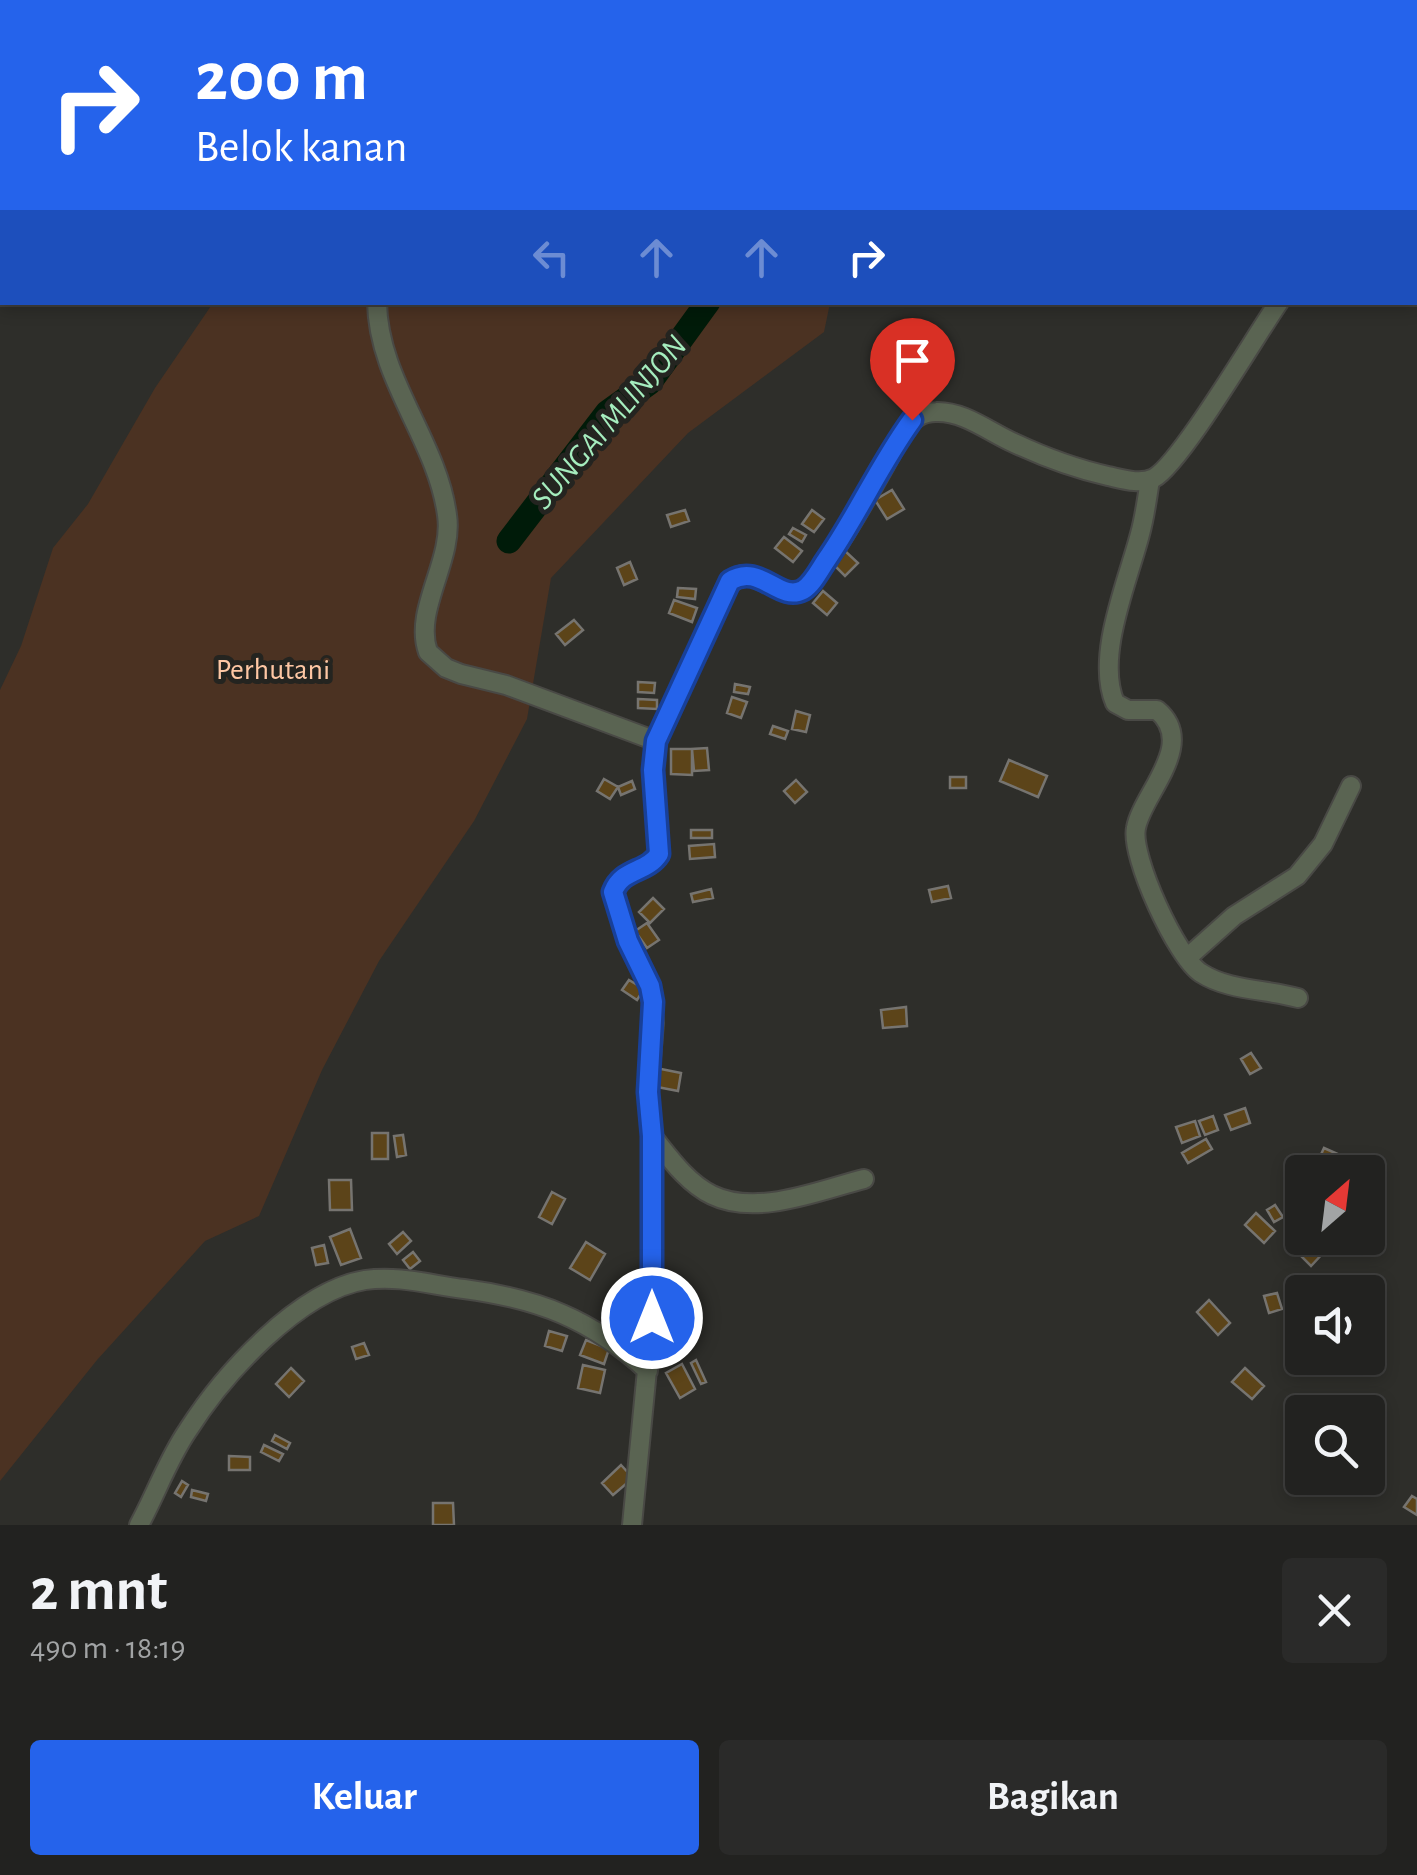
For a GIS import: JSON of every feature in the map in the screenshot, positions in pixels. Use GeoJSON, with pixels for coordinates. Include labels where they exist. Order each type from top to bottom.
{"type":"FeatureCollection","features":[{"type":"Feature","properties":{"kind":"street"},"geometry":{"type":"LineString","coordinates":[[378,305],[390,370],[434,465],[446,509],[448,540],[425,627],[428,652],[446,668],[461,674],[506,685],[656,741]]}},
{"type":"Feature","properties":{"kind":"street"},"geometry":{"type":"LineString","coordinates":[[632,1525],[652,1318],[652,1136],[648,1092],[653,1002],[613,892],[624,875],[652,863],[659,854],[653,770],[656,741],[730,581],[750,575],[791,592],[805,588],[851,524],[904,430],[917,416],[945,413],[1050,459],[1124,480],[1150,480],[1181,449],[1277,305]]}},
{"type":"Feature","properties":{"kind":"street"},"geometry":{"type":"LineString","coordinates":[[1150,480],[1142,528],[1114,626],[1110,680],[1115,703],[1128,710],[1157,710],[1167,718],[1170,730],[1166,766],[1135,834],[1152,891],[1186,958],[1198,971],[1216,980],[1298,998]]}},
{"type":"Feature","properties":{"kind":"street"},"geometry":{"type":"LineString","coordinates":[[1186,958],[1234,916],[1297,876],[1324,844],[1352,786]]}},
{"type":"Feature","properties":{"kind":"street"},"geometry":{"type":"LineString","coordinates":[[652,1136],[683,1173],[724,1200],[772,1201],[864,1179]]}},
{"type":"Feature","properties":{"kind":"street"},"geometry":{"type":"LineString","coordinates":[[139,1525],[188,1429],[258,1345],[299,1311],[331,1292],[362,1281],[393,1278],[532,1302],[585,1322],[648,1371]]}},
{"type":"Feature","properties":{"kind":"green space","name":"Perhutani"},"geometry":{"type":"Polygon","coordinates":[[[212,305],[830,305],[824,332],[688,433],[551,578],[527,719],[474,821],[379,961],[322,1070],[259,1216],[205,1241],[97,1360],[0,1481],[0,690],[21,646],[53,548],[88,504],[155,388],[212,305]]]}},
{"type":"Feature","properties":{"kind":"building"},"geometry":{"type":"Polygon","coordinates":[[[892,490],[904,509],[887,519],[875,500],[892,490]]]}},
{"type":"Feature","properties":{"kind":"building"},"geometry":{"type":"Polygon","coordinates":[[[685,510],[689,521],[671,527],[667,515],[685,510]]]}},
{"type":"Feature","properties":{"kind":"building"},"geometry":{"type":"Polygon","coordinates":[[[812,510],[824,519],[814,532],[802,524],[812,510]]]}},
{"type":"Feature","properties":{"kind":"building"},"geometry":{"type":"Polygon","coordinates":[[[793,528],[806,535],[802,542],[789,534],[793,528]]]}},
{"type":"Feature","properties":{"kind":"building"},"geometry":{"type":"Polygon","coordinates":[[[784,537],[802,551],[793,562],[775,548],[784,537]]]}},
{"type":"Feature","properties":{"kind":"building"},"geometry":{"type":"Polygon","coordinates":[[[845,551],[858,563],[845,576],[833,564],[845,551]]]}},
{"type":"Feature","properties":{"kind":"building"},"geometry":{"type":"Polygon","coordinates":[[[630,562],[637,579],[624,585],[617,568],[630,562]]]}},
{"type":"Feature","properties":{"kind":"building"},"geometry":{"type":"Polygon","coordinates":[[[678,588],[696,589],[695,599],[677,597],[678,588]]]}},
{"type":"Feature","properties":{"kind":"building"},"geometry":{"type":"Polygon","coordinates":[[[823,591],[837,603],[827,615],[813,603],[823,591]]]}},
{"type":"Feature","properties":{"kind":"building"},"geometry":{"type":"Polygon","coordinates":[[[674,600],[697,608],[692,622],[669,613],[674,600]]]}},
{"type":"Feature","properties":{"kind":"building"},"geometry":{"type":"Polygon","coordinates":[[[574,620],[583,630],[565,645],[556,634],[574,620]]]}},
{"type":"Feature","properties":{"kind":"building"},"geometry":{"type":"Polygon","coordinates":[[[638,682],[655,683],[654,693],[638,692],[638,682]]]}},
{"type":"Feature","properties":{"kind":"building"},"geometry":{"type":"Polygon","coordinates":[[[735,684],[750,687],[748,694],[734,692],[735,684]]]}},
{"type":"Feature","properties":{"kind":"building"},"geometry":{"type":"Polygon","coordinates":[[[732,697],[747,702],[741,718],[727,713],[732,697]]]}},
{"type":"Feature","properties":{"kind":"building"},"geometry":{"type":"Polygon","coordinates":[[[638,699],[657,700],[657,709],[638,708],[638,699]]]}},
{"type":"Feature","properties":{"kind":"building"},"geometry":{"type":"Polygon","coordinates":[[[796,711],[810,715],[806,732],[792,729],[796,711]]]}},
{"type":"Feature","properties":{"kind":"building"},"geometry":{"type":"Polygon","coordinates":[[[773,726],[788,731],[785,739],[770,734],[773,726]]]}},
{"type":"Feature","properties":{"kind":"building"},"geometry":{"type":"Polygon","coordinates":[[[707,748],[709,770],[694,771],[692,749],[707,748]]]}},
{"type":"Feature","properties":{"kind":"building"},"geometry":{"type":"Polygon","coordinates":[[[671,749],[692,749],[692,775],[671,774],[671,749]]]}},
{"type":"Feature","properties":{"kind":"building"},"geometry":{"type":"Polygon","coordinates":[[[1009,760],[1047,776],[1038,797],[1000,781],[1009,760]]]}},
{"type":"Feature","properties":{"kind":"building"},"geometry":{"type":"Polygon","coordinates":[[[950,777],[966,777],[966,788],[950,788],[950,777]]]}},
{"type":"Feature","properties":{"kind":"building"},"geometry":{"type":"Polygon","coordinates":[[[604,779],[618,787],[610,799],[597,791],[604,779]]]}},
{"type":"Feature","properties":{"kind":"building"},"geometry":{"type":"Polygon","coordinates":[[[796,780],[807,792],[795,803],[784,791],[796,780]]]}},
{"type":"Feature","properties":{"kind":"building"},"geometry":{"type":"Polygon","coordinates":[[[632,781],[635,789],[621,795],[618,787],[632,781]]]}},
{"type":"Feature","properties":{"kind":"building"},"geometry":{"type":"Polygon","coordinates":[[[691,830],[712,830],[712,838],[691,838],[691,830]]]}},
{"type":"Feature","properties":{"kind":"building"},"geometry":{"type":"Polygon","coordinates":[[[714,844],[715,857],[690,859],[689,846],[714,844]]]}},
{"type":"Feature","properties":{"kind":"building"},"geometry":{"type":"Polygon","coordinates":[[[948,886],[951,898],[932,902],[929,890],[948,886]]]}},
{"type":"Feature","properties":{"kind":"building"},"geometry":{"type":"Polygon","coordinates":[[[711,889],[713,898],[693,902],[691,894],[711,889]]]}},
{"type":"Feature","properties":{"kind":"building"},"geometry":{"type":"Polygon","coordinates":[[[653,898],[664,909],[650,923],[639,912],[653,898]]]}},
{"type":"Feature","properties":{"kind":"building"},"geometry":{"type":"Polygon","coordinates":[[[647,923],[659,940],[647,948],[635,931],[647,923]]]}},
{"type":"Feature","properties":{"kind":"building"},"geometry":{"type":"Polygon","coordinates":[[[629,980],[644,989],[637,1000],[622,990],[629,980]]]}},
{"type":"Feature","properties":{"kind":"building"},"geometry":{"type":"Polygon","coordinates":[[[906,1007],[907,1026],[883,1028],[881,1010],[906,1007]]]}},
{"type":"Feature","properties":{"kind":"building"},"geometry":{"type":"Polygon","coordinates":[[[1251,1053],[1261,1068],[1250,1074],[1241,1059],[1251,1053]]]}},
{"type":"Feature","properties":{"kind":"building"},"geometry":{"type":"Polygon","coordinates":[[[656,1068],[681,1073],[678,1091],[652,1086],[656,1068]]]}},
{"type":"Feature","properties":{"kind":"building"},"geometry":{"type":"Polygon","coordinates":[[[1245,1108],[1250,1123],[1231,1130],[1225,1115],[1245,1108]]]}},
{"type":"Feature","properties":{"kind":"building"},"geometry":{"type":"Polygon","coordinates":[[[1213,1116],[1218,1130],[1205,1135],[1199,1121],[1213,1116]]]}},
{"type":"Feature","properties":{"kind":"building"},"geometry":{"type":"Polygon","coordinates":[[[1195,1121],[1200,1136],[1182,1143],[1176,1127],[1195,1121]]]}},
{"type":"Feature","properties":{"kind":"building"},"geometry":{"type":"Polygon","coordinates":[[[372,1133],[388,1133],[388,1159],[372,1159],[372,1133]]]}},
{"type":"Feature","properties":{"kind":"building"},"geometry":{"type":"Polygon","coordinates":[[[403,1135],[406,1155],[397,1157],[394,1136],[403,1135]]]}},
{"type":"Feature","properties":{"kind":"building"},"geometry":{"type":"Polygon","coordinates":[[[1206,1139],[1212,1149],[1188,1163],[1182,1153],[1206,1139]]]}},
{"type":"Feature","properties":{"kind":"building"},"geometry":{"type":"Polygon","coordinates":[[[1324,1148],[1340,1155],[1321,1155],[1324,1148]]]}},
{"type":"Feature","properties":{"kind":"building"},"geometry":{"type":"Polygon","coordinates":[[[329,1180],[351,1180],[352,1210],[330,1210],[329,1180]]]}},
{"type":"Feature","properties":{"kind":"building"},"geometry":{"type":"Polygon","coordinates":[[[552,1192],[565,1199],[552,1224],[539,1217],[552,1192]]]}},
{"type":"Feature","properties":{"kind":"building"},"geometry":{"type":"Polygon","coordinates":[[[1275,1205],[1283,1217],[1274,1222],[1267,1210],[1275,1205]]]}},
{"type":"Feature","properties":{"kind":"building"},"geometry":{"type":"Polygon","coordinates":[[[1256,1213],[1275,1231],[1264,1243],[1245,1225],[1256,1213]]]}},
{"type":"Feature","properties":{"kind":"building"},"geometry":{"type":"Polygon","coordinates":[[[350,1229],[361,1258],[341,1265],[330,1237],[350,1229]]]}},
{"type":"Feature","properties":{"kind":"building"},"geometry":{"type":"Polygon","coordinates":[[[403,1232],[411,1241],[397,1254],[389,1244],[403,1232]]]}},
{"type":"Feature","properties":{"kind":"building"},"geometry":{"type":"Polygon","coordinates":[[[586,1242],[605,1254],[590,1280],[570,1268],[586,1242]]]}},
{"type":"Feature","properties":{"kind":"building"},"geometry":{"type":"Polygon","coordinates":[[[324,1245],[328,1263],[316,1265],[312,1248],[324,1245]]]}},
{"type":"Feature","properties":{"kind":"building"},"geometry":{"type":"Polygon","coordinates":[[[413,1252],[420,1261],[410,1269],[403,1260],[413,1252]]]}},
{"type":"Feature","properties":{"kind":"building"},"geometry":{"type":"Polygon","coordinates":[[[1300,1255],[1321,1255],[1311,1266],[1300,1255]]]}},
{"type":"Feature","properties":{"kind":"building"},"geometry":{"type":"Polygon","coordinates":[[[625,1288],[646,1290],[645,1320],[623,1318],[625,1288]]]}},
{"type":"Feature","properties":{"kind":"building"},"geometry":{"type":"Polygon","coordinates":[[[1277,1293],[1282,1309],[1269,1313],[1264,1296],[1277,1293]]]}},
{"type":"Feature","properties":{"kind":"building"},"geometry":{"type":"Polygon","coordinates":[[[1209,1300],[1230,1323],[1218,1335],[1197,1312],[1209,1300]]]}},
{"type":"Feature","properties":{"kind":"building"},"geometry":{"type":"Polygon","coordinates":[[[549,1331],[567,1336],[562,1351],[545,1346],[549,1331]]]}},
{"type":"Feature","properties":{"kind":"building"},"geometry":{"type":"Polygon","coordinates":[[[586,1340],[609,1349],[604,1364],[580,1355],[586,1340]]]}},
{"type":"Feature","properties":{"kind":"building"},"geometry":{"type":"Polygon","coordinates":[[[364,1343],[369,1355],[356,1359],[352,1347],[364,1343]]]}},
{"type":"Feature","properties":{"kind":"building"},"geometry":{"type":"Polygon","coordinates":[[[696,1360],[706,1382],[701,1384],[691,1363],[696,1360]]]}},
{"type":"Feature","properties":{"kind":"building"},"geometry":{"type":"Polygon","coordinates":[[[682,1364],[695,1389],[680,1398],[666,1373],[682,1364]]]}},
{"type":"Feature","properties":{"kind":"building"},"geometry":{"type":"Polygon","coordinates":[[[583,1365],[605,1370],[600,1393],[578,1388],[583,1365]]]}},
{"type":"Feature","properties":{"kind":"building"},"geometry":{"type":"Polygon","coordinates":[[[291,1368],[304,1381],[289,1397],[276,1384],[291,1368]]]}},
{"type":"Feature","properties":{"kind":"building"},"geometry":{"type":"Polygon","coordinates":[[[1245,1368],[1264,1386],[1252,1399],[1232,1382],[1245,1368]]]}},
{"type":"Feature","properties":{"kind":"building"},"geometry":{"type":"Polygon","coordinates":[[[275,1435],[290,1443],[287,1449],[272,1441],[275,1435]]]}},
{"type":"Feature","properties":{"kind":"building"},"geometry":{"type":"Polygon","coordinates":[[[264,1445],[283,1454],[279,1461],[261,1452],[264,1445]]]}},
{"type":"Feature","properties":{"kind":"building"},"geometry":{"type":"Polygon","coordinates":[[[229,1456],[250,1457],[250,1470],[229,1470],[229,1456]]]}},
{"type":"Feature","properties":{"kind":"building"},"geometry":{"type":"Polygon","coordinates":[[[621,1465],[633,1478],[613,1495],[602,1483],[621,1465]]]}},
{"type":"Feature","properties":{"kind":"building"},"geometry":{"type":"Polygon","coordinates":[[[182,1481],[188,1485],[181,1497],[175,1493],[182,1481]]]}},
{"type":"Feature","properties":{"kind":"building"},"geometry":{"type":"Polygon","coordinates":[[[192,1490],[208,1494],[206,1501],[191,1497],[192,1490]]]}},
{"type":"Feature","properties":{"kind":"building"},"geometry":{"type":"Polygon","coordinates":[[[1412,1496],[1417,1499],[1417,1515],[1404,1507],[1412,1496]]]}},
{"type":"Feature","properties":{"kind":"building"},"geometry":{"type":"Polygon","coordinates":[[[433,1503],[453,1503],[454,1525],[433,1525],[433,1503]]]}},
{"type":"Feature","properties":{"kind":"waterway","name":"SUNGAI MLINJON"},"geometry":{"type":"LineString","coordinates":[[509,541],[607,413],[650,382],[706,305]]}},
{"type":"Feature","properties":{"kind":"route"},"geometry":{"type":"LineString","coordinates":[[652,1318],[652,1136],[648,1092],[653,1002],[613,892],[624,875],[652,863],[659,854],[653,770],[656,741],[730,581],[750,575],[791,592],[805,588],[851,524],[912,420]]}}]}
